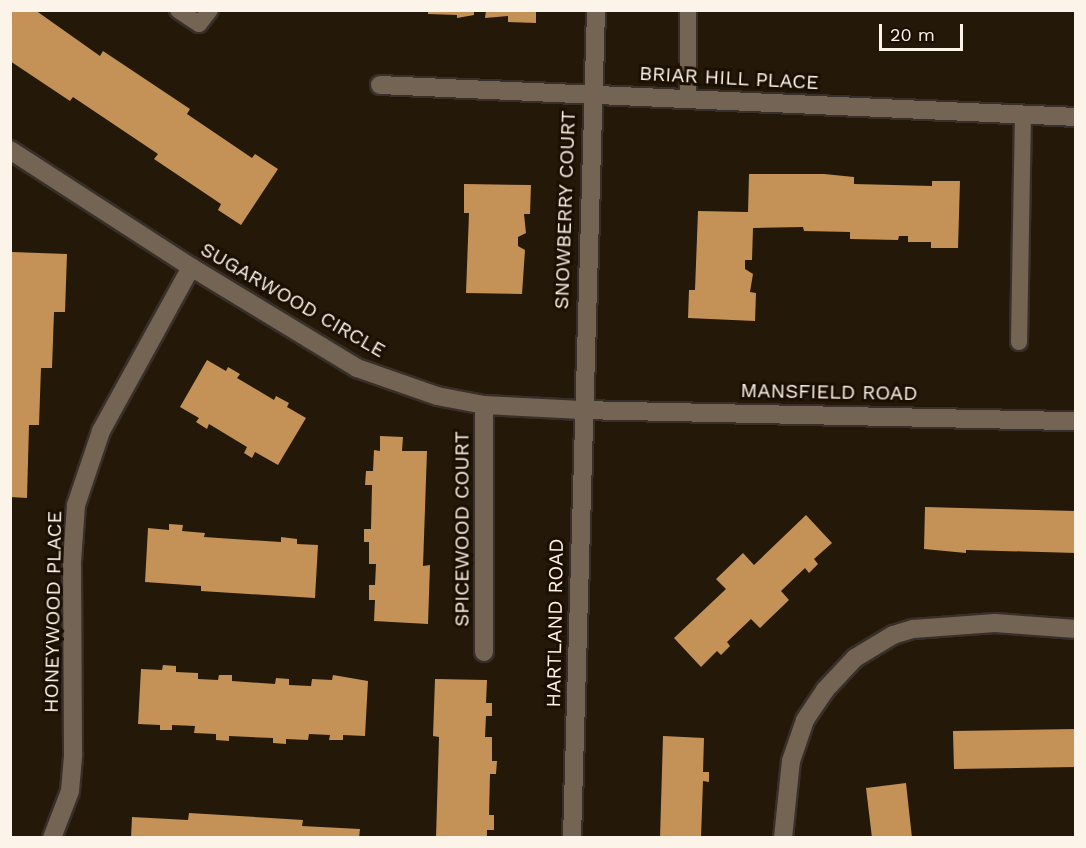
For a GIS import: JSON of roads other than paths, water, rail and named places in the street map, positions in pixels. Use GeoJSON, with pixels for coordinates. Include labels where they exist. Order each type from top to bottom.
{"type":"FeatureCollection","features":[{"type":"Feature","properties":{"kind":"street","name":"SNOWBERRY COURT"},"geometry":{"type":"LineString","coordinates":[[581,410],[591,94],[596,10]]}},
{"type":"Feature","properties":{"kind":"street","name":"BRIAR HILL PLACE"},"geometry":{"type":"LineString","coordinates":[[380,85],[1076,117]]}},
{"type":"Feature","properties":{"kind":"street","name":"SUGARWOOD CIRCLE"},"geometry":{"type":"LineString","coordinates":[[10,150],[191,267],[357,368],[395,384],[484,405],[581,410]]}},
{"type":"Feature","properties":{"kind":"street","name":"HONEYWOOD PLACE"},"geometry":{"type":"LineString","coordinates":[[52,837],[70,791],[73,753],[72,562],[76,505],[101,431],[191,267]]}},
{"type":"Feature","properties":{"kind":"street","name":"SPICEWOOD COURT"},"geometry":{"type":"LineString","coordinates":[[484,405],[484,652]]}},
{"type":"Feature","properties":{"kind":"street","name":"MANSFIELD ROAD"},"geometry":{"type":"LineString","coordinates":[[581,410],[1076,420]]}},
{"type":"Feature","properties":{"kind":"street","name":"HARTLAND ROAD"},"geometry":{"type":"LineString","coordinates":[[572,837],[581,410]]}},
{"type":"Feature","properties":{"kind":"street"},"geometry":{"type":"LineString","coordinates":[[783,837],[791,761],[805,720],[825,690],[855,658],[893,635],[913,629],[995,623],[1076,629]]}},
{"type":"Feature","properties":{"kind":"lane"},"geometry":{"type":"LineString","coordinates":[[178,10],[199,24],[210,10]]}},
{"type":"Feature","properties":{"kind":"lane"},"geometry":{"type":"LineString","coordinates":[[688,10],[688,98]]}},
{"type":"Feature","properties":{"kind":"lane"},"geometry":{"type":"LineString","coordinates":[[1019,342],[1023,116]]}}]}
